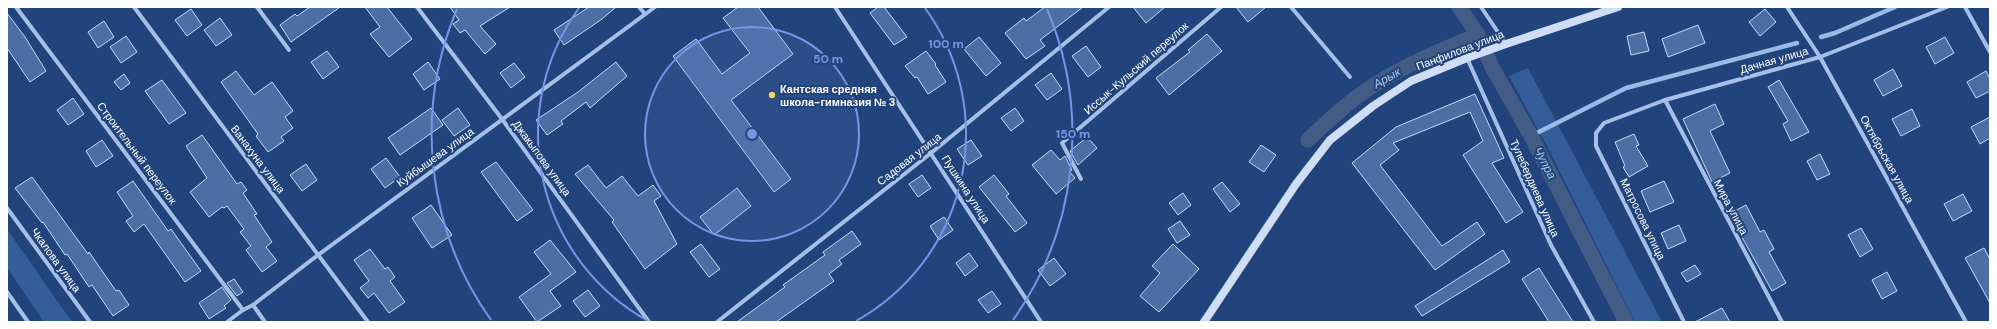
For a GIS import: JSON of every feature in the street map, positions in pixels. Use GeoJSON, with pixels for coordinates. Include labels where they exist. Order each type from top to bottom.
{"type":"FeatureCollection","features":[{"type":"Feature","properties":{"kind":"street","name":"Строительный переулок"},"geometry":{"type":"LineString","coordinates":[[16,7],[243,310]]}},
{"type":"Feature","properties":{"kind":"street","name":"Ванахуна улица"},"geometry":{"type":"LineString","coordinates":[[134,7],[368,322]]}},
{"type":"Feature","properties":{"kind":"street"},"geometry":{"type":"LineString","coordinates":[[257,7],[290,50]]}},
{"type":"Feature","properties":{"kind":"street","name":"Джакыпова улица"},"geometry":{"type":"LineString","coordinates":[[417,7],[502,119],[649,322]]}},
{"type":"Feature","properties":{"kind":"street"},"geometry":{"type":"LineString","coordinates":[[639,7],[645,14]]}},
{"type":"Feature","properties":{"kind":"street","name":"Куйбышева улица"},"geometry":{"type":"LineString","coordinates":[[227,322],[243,310],[253,305],[318,255],[655,7]]}},
{"type":"Feature","properties":{"kind":"street","name":"Пушкина улица"},"geometry":{"type":"LineString","coordinates":[[835,7],[1041,322]]}},
{"type":"Feature","properties":{"kind":"street","name":"Садовая улица"},"geometry":{"type":"LineString","coordinates":[[717,322],[931,153],[1109,7]]}},
{"type":"Feature","properties":{"kind":"street","name":"Иссык-Кульский переулок"},"geometry":{"type":"LineString","coordinates":[[1081,179],[1062,143],[1221,7]]}},
{"type":"Feature","properties":{"kind":"street"},"geometry":{"type":"LineString","coordinates":[[1291,7],[1350,77]]}},
{"type":"Feature","properties":{"kind":"street"},"geometry":{"type":"LineString","coordinates":[[1481,7],[1506,44]]}},
{"type":"Feature","properties":{"kind":"street","name":"Панфилова улица"},"geometry":{"type":"LineString","coordinates":[[1204,322],[1296,184],[1330,140],[1373,106],[1411,81],[1467,58],[1618,7]]}},
{"type":"Feature","properties":{"kind":"street","name":"Октябрьская улица"},"geometry":{"type":"LineString","coordinates":[[1787,7],[1820,57],[1966,322]]}},
{"type":"Feature","properties":{"kind":"street","name":"Дачная улица"},"geometry":{"type":"LineString","coordinates":[[1604,123],[1665,100],[1820,57],[1947,7]]}},
{"type":"Feature","properties":{"kind":"street"},"geometry":{"type":"LineString","coordinates":[[1965,7],[1990,52]]}},
{"type":"Feature","properties":{"kind":"street","name":"Тулебердиева улица"},"geometry":{"type":"LineString","coordinates":[[1467,58],[1551,245],[1594,322]]}},
{"type":"Feature","properties":{"kind":"street","name":"Мира улица"},"geometry":{"type":"LineString","coordinates":[[1665,100],[1782,322]]}},
{"type":"Feature","properties":{"kind":"street","name":"Матросова улица"},"geometry":{"type":"LineString","coordinates":[[1604,123],[1596,133],[1596,146],[1684,322]]}},
{"type":"Feature","properties":{"kind":"street","name":"Чкалова улица"},"geometry":{"type":"LineString","coordinates":[[7,208],[90,322]]}},
{"type":"Feature","properties":{"kind":"street"},"geometry":{"type":"LineString","coordinates":[[7,292],[28,322]]}},
{"type":"Feature","properties":{"kind":"street"},"geometry":{"type":"LineString","coordinates":[[253,305],[265,322]]}},
{"type":"Feature","properties":{"kind":"shaded area"},"geometry":{"type":"Polygon","coordinates":[[[1528,68],[1662,322],[1635,322],[1549,150],[1509,76],[1528,68]]]}},
{"type":"Feature","properties":{"kind":"shaded area"},"geometry":{"type":"Polygon","coordinates":[[[7,229],[72,322],[44,322],[7,268],[7,229]]]}},
{"type":"Feature","properties":{"kind":"building"},"geometry":{"type":"Polygon","coordinates":[[[310,7],[340,7],[291,42],[280,25],[295,14],[297,16],[310,7]]]}},
{"type":"Feature","properties":{"kind":"building"},"geometry":{"type":"Polygon","coordinates":[[[365,7],[387,7],[412,39],[389,57],[370,34],[380,27],[365,7]]]}},
{"type":"Feature","properties":{"kind":"building"},"geometry":{"type":"Polygon","coordinates":[[[450,7],[510,7],[480,26],[496,44],[485,54],[465,30],[460,33],[453,24],[459,20],[450,7]]]}},
{"type":"Feature","properties":{"kind":"building"},"geometry":{"type":"Polygon","coordinates":[[[589,7],[616,7],[602,19],[564,45],[554,30],[589,7]]]}},
{"type":"Feature","properties":{"kind":"building"},"geometry":{"type":"Polygon","coordinates":[[[738,7],[758,7],[793,54],[731,100],[791,179],[774,192],[673,56],[696,39],[722,74],[750,53],[723,18],[738,7]]]}},
{"type":"Feature","properties":{"kind":"building"},"geometry":{"type":"Polygon","coordinates":[[[878,7],[884,7],[907,37],[894,45],[870,13],[878,7]]]}},
{"type":"Feature","properties":{"kind":"building"},"geometry":{"type":"Polygon","coordinates":[[[1045,7],[1083,7],[1040,40],[1045,46],[1026,59],[1005,33],[1024,18],[1026,21],[1045,7]]]}},
{"type":"Feature","properties":{"kind":"building"},"geometry":{"type":"Polygon","coordinates":[[[1133,7],[1165,7],[1146,23],[1133,7]]]}},
{"type":"Feature","properties":{"kind":"building"},"geometry":{"type":"Polygon","coordinates":[[[1236,7],[1266,7],[1248,22],[1236,7]]]}},
{"type":"Feature","properties":{"kind":"building"},"geometry":{"type":"Polygon","coordinates":[[[191,9],[202,25],[187,36],[175,20],[191,9]]]}},
{"type":"Feature","properties":{"kind":"building"},"geometry":{"type":"Polygon","coordinates":[[[1765,9],[1776,22],[1760,36],[1749,22],[1765,9]]]}},
{"type":"Feature","properties":{"kind":"building"},"geometry":{"type":"Polygon","coordinates":[[[7,13],[25,37],[46,71],[30,82],[7,48],[7,13]]]}},
{"type":"Feature","properties":{"kind":"building"},"geometry":{"type":"Polygon","coordinates":[[[220,18],[232,35],[216,46],[204,30],[220,18]]]}},
{"type":"Feature","properties":{"kind":"building"},"geometry":{"type":"Polygon","coordinates":[[[104,21],[114,37],[98,48],[88,32],[104,21]]]}},
{"type":"Feature","properties":{"kind":"building"},"geometry":{"type":"Polygon","coordinates":[[[1698,25],[1705,43],[1668,57],[1662,39],[1698,25]]]}},
{"type":"Feature","properties":{"kind":"building"},"geometry":{"type":"Polygon","coordinates":[[[1644,32],[1649,51],[1631,55],[1627,36],[1644,32]]]}},
{"type":"Feature","properties":{"kind":"building"},"geometry":{"type":"Polygon","coordinates":[[[1207,34],[1222,51],[1169,95],[1156,78],[1190,52],[1188,50],[1207,34]]]}},
{"type":"Feature","properties":{"kind":"building"},"geometry":{"type":"Polygon","coordinates":[[[126,36],[137,52],[121,63],[110,47],[126,36]]]}},
{"type":"Feature","properties":{"kind":"building"},"geometry":{"type":"Polygon","coordinates":[[[979,37],[1001,63],[986,76],[964,49],[979,37]]]}},
{"type":"Feature","properties":{"kind":"building"},"geometry":{"type":"Polygon","coordinates":[[[1945,37],[1954,53],[1935,64],[1926,47],[1945,37]]]}},
{"type":"Feature","properties":{"kind":"building"},"geometry":{"type":"Polygon","coordinates":[[[1086,46],[1101,67],[1088,77],[1072,56],[1086,46]]]}},
{"type":"Feature","properties":{"kind":"building"},"geometry":{"type":"Polygon","coordinates":[[[327,51],[339,67],[323,79],[311,62],[327,51]]]}},
{"type":"Feature","properties":{"kind":"building"},"geometry":{"type":"Polygon","coordinates":[[[926,51],[936,64],[935,65],[946,82],[928,94],[917,77],[915,78],[905,66],[926,51]]]}},
{"type":"Feature","properties":{"kind":"building"},"geometry":{"type":"Polygon","coordinates":[[[428,62],[440,79],[424,90],[413,74],[428,62]]]}},
{"type":"Feature","properties":{"kind":"building"},"geometry":{"type":"Polygon","coordinates":[[[616,62],[627,76],[590,108],[586,102],[561,121],[563,124],[547,135],[536,120],[578,92],[616,62]]]}},
{"type":"Feature","properties":{"kind":"building"},"geometry":{"type":"Polygon","coordinates":[[[514,63],[525,77],[511,88],[500,73],[514,63]]]}},
{"type":"Feature","properties":{"kind":"building"},"geometry":{"type":"Polygon","coordinates":[[[1893,69],[1902,86],[1883,96],[1874,80],[1893,69]]]}},
{"type":"Feature","properties":{"kind":"building"},"geometry":{"type":"Polygon","coordinates":[[[236,71],[254,95],[272,82],[293,111],[285,117],[293,128],[281,137],[284,141],[268,152],[256,136],[258,134],[221,82],[236,71]]]}},
{"type":"Feature","properties":{"kind":"building"},"geometry":{"type":"Polygon","coordinates":[[[1986,71],[1990,79],[1990,91],[1976,98],[1967,82],[1986,71]]]}},
{"type":"Feature","properties":{"kind":"building"},"geometry":{"type":"Polygon","coordinates":[[[1051,73],[1062,89],[1047,100],[1035,85],[1051,73]]]}},
{"type":"Feature","properties":{"kind":"building"},"geometry":{"type":"Polygon","coordinates":[[[124,74],[130,83],[121,90],[114,82],[124,74]]]}},
{"type":"Feature","properties":{"kind":"building"},"geometry":{"type":"Polygon","coordinates":[[[162,80],[186,113],[169,124],[145,91],[162,80]]]}},
{"type":"Feature","properties":{"kind":"building"},"geometry":{"type":"Polygon","coordinates":[[[1779,80],[1809,132],[1791,141],[1783,124],[1788,121],[1768,87],[1779,80]]]}},
{"type":"Feature","properties":{"kind":"building"},"geometry":{"type":"Polygon","coordinates":[[[1475,94],[1504,158],[1492,163],[1523,212],[1506,223],[1463,155],[1483,141],[1470,112],[1393,143],[1399,150],[1380,165],[1442,246],[1477,222],[1485,234],[1435,270],[1352,163],[1396,127],[1475,94]]]}},
{"type":"Feature","properties":{"kind":"building"},"geometry":{"type":"Polygon","coordinates":[[[73,98],[84,114],[68,125],[57,110],[73,98]]]}},
{"type":"Feature","properties":{"kind":"building"},"geometry":{"type":"Polygon","coordinates":[[[1715,104],[1724,124],[1710,131],[1730,173],[1712,182],[1683,119],[1715,104]]]}},
{"type":"Feature","properties":{"kind":"building"},"geometry":{"type":"Polygon","coordinates":[[[431,108],[443,125],[400,155],[388,138],[431,108]]]}},
{"type":"Feature","properties":{"kind":"building"},"geometry":{"type":"Polygon","coordinates":[[[458,108],[470,125],[454,136],[442,120],[458,108]]]}},
{"type":"Feature","properties":{"kind":"building"},"geometry":{"type":"Polygon","coordinates":[[[1015,108],[1024,121],[1011,131],[1001,118],[1015,108]]]}},
{"type":"Feature","properties":{"kind":"building"},"geometry":{"type":"Polygon","coordinates":[[[1912,109],[1920,126],[1901,136],[1892,119],[1912,109]]]}},
{"type":"Feature","properties":{"kind":"building"},"geometry":{"type":"Polygon","coordinates":[[[1990,117],[1990,138],[1980,144],[1971,127],[1990,117]]]}},
{"type":"Feature","properties":{"kind":"building"},"geometry":{"type":"Polygon","coordinates":[[[1634,134],[1639,145],[1636,146],[1648,166],[1629,177],[1623,167],[1625,166],[1615,142],[1634,134]]]}},
{"type":"Feature","properties":{"kind":"building"},"geometry":{"type":"Polygon","coordinates":[[[202,135],[237,184],[241,182],[247,190],[243,193],[257,214],[254,215],[272,242],[266,247],[277,261],[262,272],[246,250],[251,246],[240,232],[244,229],[227,206],[224,208],[222,207],[209,217],[190,192],[207,178],[186,146],[202,135]]]}},
{"type":"Feature","properties":{"kind":"building"},"geometry":{"type":"Polygon","coordinates":[[[1087,137],[1097,148],[1078,165],[1070,151],[1087,137]]]}},
{"type":"Feature","properties":{"kind":"building"},"geometry":{"type":"Polygon","coordinates":[[[102,140],[113,156],[96,167],[86,151],[102,140]]]}},
{"type":"Feature","properties":{"kind":"building"},"geometry":{"type":"Polygon","coordinates":[[[971,140],[982,156],[968,165],[957,149],[971,140]]]}},
{"type":"Feature","properties":{"kind":"building"},"geometry":{"type":"Polygon","coordinates":[[[1261,145],[1276,155],[1264,172],[1249,162],[1261,145]]]}},
{"type":"Feature","properties":{"kind":"building"},"geometry":{"type":"Polygon","coordinates":[[[1051,150],[1060,160],[1065,156],[1072,170],[1070,172],[1075,178],[1056,194],[1032,165],[1051,150]]]}},
{"type":"Feature","properties":{"kind":"building"},"geometry":{"type":"Polygon","coordinates":[[[1820,154],[1830,174],[1817,180],[1807,161],[1820,154]]]}},
{"type":"Feature","properties":{"kind":"building"},"geometry":{"type":"Polygon","coordinates":[[[386,158],[400,177],[385,188],[371,169],[386,158]]]}},
{"type":"Feature","properties":{"kind":"building"},"geometry":{"type":"Polygon","coordinates":[[[496,162],[533,210],[517,221],[481,172],[496,162]]]}},
{"type":"Feature","properties":{"kind":"building"},"geometry":{"type":"Polygon","coordinates":[[[306,164],[317,180],[302,191],[290,175],[306,164]]]}},
{"type":"Feature","properties":{"kind":"building"},"geometry":{"type":"Polygon","coordinates":[[[588,165],[606,188],[622,176],[638,196],[653,185],[661,196],[654,201],[677,244],[645,269],[612,222],[614,220],[575,174],[588,165]]]}},
{"type":"Feature","properties":{"kind":"building"},"geometry":{"type":"Polygon","coordinates":[[[922,175],[931,188],[918,197],[909,184],[922,175]]]}},
{"type":"Feature","properties":{"kind":"building"},"geometry":{"type":"Polygon","coordinates":[[[994,175],[1009,194],[1006,196],[1027,223],[1015,232],[979,187],[994,175]]]}},
{"type":"Feature","properties":{"kind":"building"},"geometry":{"type":"Polygon","coordinates":[[[32,177],[88,254],[89,252],[116,291],[119,290],[129,305],[113,316],[92,285],[89,287],[67,254],[65,255],[43,222],[42,223],[15,188],[32,177]]]}},
{"type":"Feature","properties":{"kind":"building"},"geometry":{"type":"Polygon","coordinates":[[[133,181],[168,231],[171,229],[201,271],[185,282],[144,224],[134,232],[126,221],[133,216],[117,192],[133,181]]]}},
{"type":"Feature","properties":{"kind":"building"},"geometry":{"type":"Polygon","coordinates":[[[1664,181],[1674,202],[1650,212],[1641,191],[1664,181]]]}},
{"type":"Feature","properties":{"kind":"building"},"geometry":{"type":"Polygon","coordinates":[[[1222,182],[1240,204],[1230,212],[1213,189],[1222,182]]]}},
{"type":"Feature","properties":{"kind":"building"},"geometry":{"type":"Polygon","coordinates":[[[737,188],[751,206],[714,235],[700,217],[737,188]]]}},
{"type":"Feature","properties":{"kind":"building"},"geometry":{"type":"Polygon","coordinates":[[[1183,193],[1191,205],[1178,215],[1169,203],[1183,193]]]}},
{"type":"Feature","properties":{"kind":"building"},"geometry":{"type":"Polygon","coordinates":[[[1963,194],[1972,211],[1953,221],[1944,204],[1963,194]]]}},
{"type":"Feature","properties":{"kind":"building"},"geometry":{"type":"Polygon","coordinates":[[[431,205],[452,235],[432,248],[412,218],[431,205]]]}},
{"type":"Feature","properties":{"kind":"building"},"geometry":{"type":"Polygon","coordinates":[[[1746,205],[1760,232],[1764,230],[1774,249],[1769,252],[1786,283],[1772,291],[1729,214],[1746,205]]]}},
{"type":"Feature","properties":{"kind":"building"},"geometry":{"type":"Polygon","coordinates":[[[944,217],[953,230],[939,240],[930,226],[944,217]]]}},
{"type":"Feature","properties":{"kind":"building"},"geometry":{"type":"Polygon","coordinates":[[[1180,221],[1190,235],[1177,243],[1168,229],[1180,221]]]}},
{"type":"Feature","properties":{"kind":"building"},"geometry":{"type":"Polygon","coordinates":[[[1679,225],[1686,241],[1668,249],[1661,233],[1679,225]]]}},
{"type":"Feature","properties":{"kind":"building"},"geometry":{"type":"Polygon","coordinates":[[[1861,228],[1873,249],[1860,257],[1848,235],[1861,228]]]}},
{"type":"Feature","properties":{"kind":"building"},"geometry":{"type":"Polygon","coordinates":[[[852,231],[861,244],[839,260],[842,264],[829,274],[834,281],[776,322],[737,322],[785,287],[783,285],[825,255],[823,252],[852,231]]]}},
{"type":"Feature","properties":{"kind":"building"},"geometry":{"type":"Polygon","coordinates":[[[550,240],[576,272],[550,291],[561,306],[537,322],[519,297],[551,274],[534,252],[550,240]]]}},
{"type":"Feature","properties":{"kind":"building"},"geometry":{"type":"Polygon","coordinates":[[[701,244],[720,269],[709,277],[690,252],[701,244]]]}},
{"type":"Feature","properties":{"kind":"building"},"geometry":{"type":"Polygon","coordinates":[[[1173,244],[1199,269],[1159,312],[1140,296],[1160,273],[1152,266],[1173,244]]]}},
{"type":"Feature","properties":{"kind":"building"},"geometry":{"type":"Polygon","coordinates":[[[1984,248],[1990,259],[1990,303],[1965,258],[1984,248]]]}},
{"type":"Feature","properties":{"kind":"building"},"geometry":{"type":"Polygon","coordinates":[[[370,249],[385,269],[388,267],[395,277],[390,281],[405,302],[389,313],[374,293],[368,298],[360,288],[369,281],[354,260],[370,249]]]}},
{"type":"Feature","properties":{"kind":"building"},"geometry":{"type":"Polygon","coordinates":[[[1503,250],[1510,262],[1422,316],[1415,306],[1503,250]]]}},
{"type":"Feature","properties":{"kind":"building"},"geometry":{"type":"Polygon","coordinates":[[[969,253],[978,266],[965,276],[956,263],[969,253]]]}},
{"type":"Feature","properties":{"kind":"building"},"geometry":{"type":"Polygon","coordinates":[[[1054,258],[1066,274],[1050,286],[1038,270],[1054,258]]]}},
{"type":"Feature","properties":{"kind":"building"},"geometry":{"type":"Polygon","coordinates":[[[1695,265],[1701,274],[1687,282],[1681,273],[1695,265]]]}},
{"type":"Feature","properties":{"kind":"building"},"geometry":{"type":"Polygon","coordinates":[[[1539,268],[1573,322],[1549,322],[1522,279],[1539,268]]]}},
{"type":"Feature","properties":{"kind":"building"},"geometry":{"type":"Polygon","coordinates":[[[1887,272],[1897,291],[1882,299],[1872,280],[1887,272]]]}},
{"type":"Feature","properties":{"kind":"building"},"geometry":{"type":"Polygon","coordinates":[[[234,279],[243,292],[237,296],[227,283],[234,279]]]}},
{"type":"Feature","properties":{"kind":"building"},"geometry":{"type":"Polygon","coordinates":[[[222,287],[231,300],[224,306],[226,308],[209,319],[199,303],[222,287]]]}},
{"type":"Feature","properties":{"kind":"building"},"geometry":{"type":"Polygon","coordinates":[[[588,290],[600,306],[585,317],[573,301],[588,290]]]}},
{"type":"Feature","properties":{"kind":"building"},"geometry":{"type":"Polygon","coordinates":[[[992,291],[1001,304],[988,313],[978,300],[992,291]]]}},
{"type":"Feature","properties":{"kind":"building"},"geometry":{"type":"Polygon","coordinates":[[[1722,308],[1730,322],[1695,322],[1722,308]]]}},
{"type":"Feature","properties":{"kind":"waterway","name":"Чупра"},"geometry":{"type":"LineString","coordinates":[[1459,7],[1478,35],[1492,67],[1531,136],[1626,322]]}},
{"type":"Feature","properties":{"kind":"waterway"},"geometry":{"type":"LineString","coordinates":[[1821,37],[1835,33],[1895,7]]}},
{"type":"Feature","properties":{"kind":"waterway","name":"Арык"},"geometry":{"type":"LineString","coordinates":[[1308,140],[1346,105],[1384,79],[1423,58],[1478,35]]}},
{"type":"Feature","properties":{"kind":"waterway"},"geometry":{"type":"LineString","coordinates":[[1531,136],[1626,88],[1797,43]]}},
{"type":"Feature","properties":{"kind":"place","name":"Кантская средняя школа-гимназия № 3"},"geometry":{"type":"Point","coordinates":[772,95]}}]}
